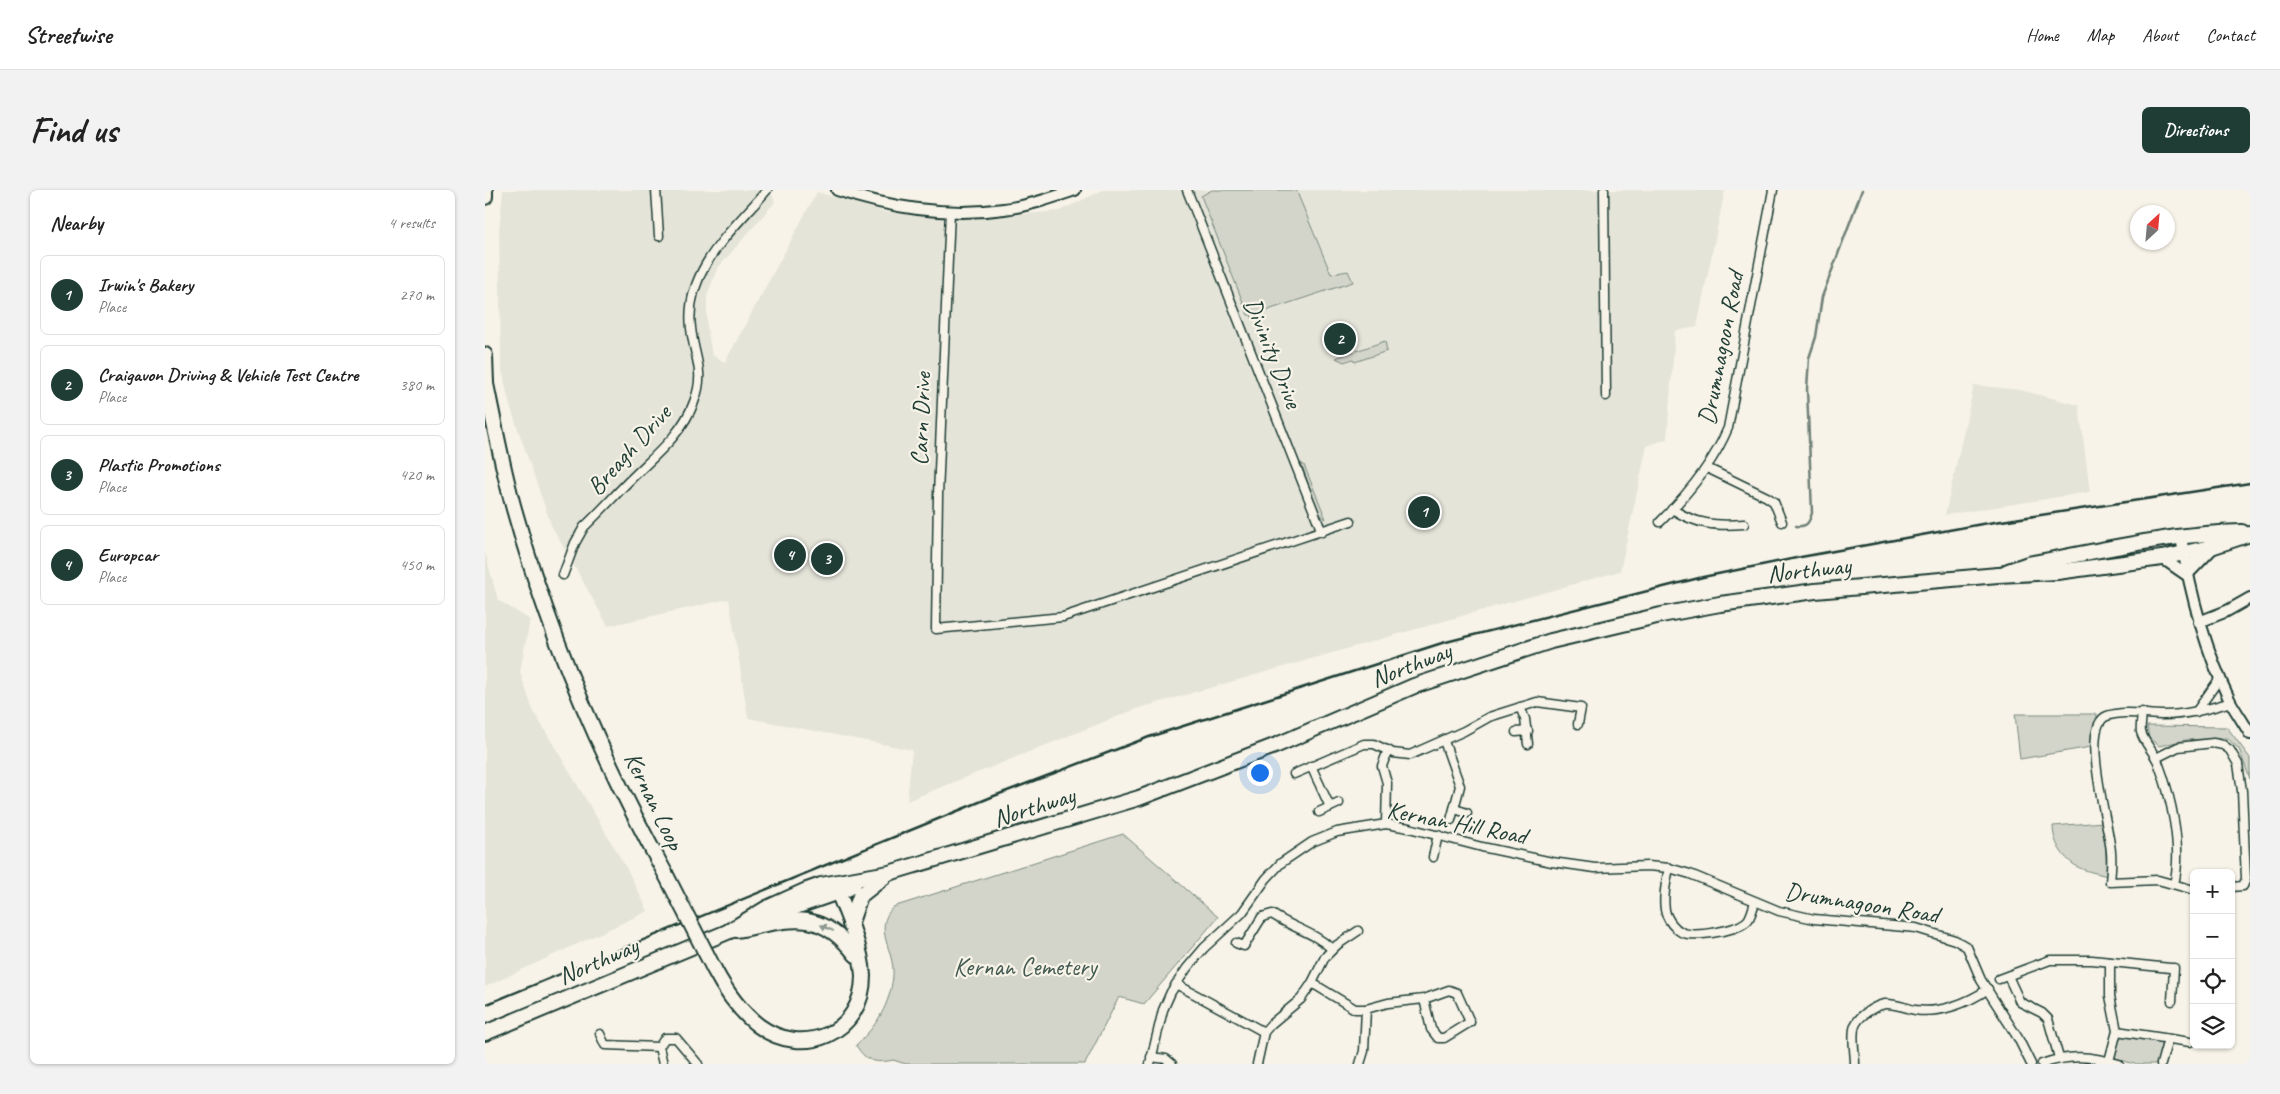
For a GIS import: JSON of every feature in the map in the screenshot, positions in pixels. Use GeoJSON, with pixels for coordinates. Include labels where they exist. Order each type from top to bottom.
{"type":"FeatureCollection","features":[{"type":"Feature","properties":{"kind":"highway"},"geometry":{"type":"LineString","coordinates":[[485,190],[485,197]]}},
{"type":"Feature","properties":{"kind":"highway"},"geometry":{"type":"LineString","coordinates":[[485,355],[485,382],[495,427]]}},
{"type":"Feature","properties":{"kind":"highway"},"geometry":{"type":"LineString","coordinates":[[485,407],[495,427]]}},
{"type":"Feature","properties":{"kind":"highway","name":"Kernan Loop"},"geometry":{"type":"LineString","coordinates":[[495,427],[514,509],[545,605],[587,714],[616,777],[725,990],[759,1026],[779,1036],[795,1041],[810,1041],[824,1036],[850,1018],[857,1004],[862,988],[861,962],[836,887]]}},
{"type":"Feature","properties":{"kind":"highway","name":"Northway"},"geometry":{"type":"LineString","coordinates":[[729,931],[751,917],[836,887],[847,890],[861,880],[889,874],[1139,798],[1277,745],[1414,686],[1551,641],[1661,615],[1720,604],[1815,591],[1998,575],[2057,572],[2162,558],[2182,544],[2210,532],[2250,533]]}},
{"type":"Feature","properties":{"kind":"highway","name":"Northway"},"geometry":{"type":"LineString","coordinates":[[1998,575],[2028,564],[2182,544],[2211,547],[2250,533]]}},
{"type":"Feature","properties":{"kind":"highway"},"geometry":{"type":"LineString","coordinates":[[2188,574],[2211,547]]}},
{"type":"Feature","properties":{"kind":"highway"},"geometry":{"type":"LineString","coordinates":[[850,925],[860,896],[889,874]]}},
{"type":"Feature","properties":{"kind":"highway","name":"Northway"},"geometry":{"type":"LineString","coordinates":[[485,1033],[836,887]]}},
{"type":"Feature","properties":{"kind":"highway"},"geometry":{"type":"LineString","coordinates":[[729,931],[794,919],[806,920],[834,930],[845,940],[861,962]]}},
{"type":"Feature","properties":{"kind":"street"},"geometry":{"type":"LineString","coordinates":[[656,190],[659,236]]}},
{"type":"Feature","properties":{"kind":"street","name":"Breagh Drive"},"geometry":{"type":"LineString","coordinates":[[563,575],[575,543],[584,527],[670,441],[688,416],[700,381],[700,368],[691,330],[689,311],[695,285],[711,256],[767,190]]}},
{"type":"Feature","properties":{"kind":"street"},"geometry":{"type":"LineString","coordinates":[[837,190],[884,203],[950,211],[1004,209],[1075,190]]}},
{"type":"Feature","properties":{"kind":"street","name":"Divinity Drive"},"geometry":{"type":"LineString","coordinates":[[1187,190],[1322,532]]}},
{"type":"Feature","properties":{"kind":"street"},"geometry":{"type":"LineString","coordinates":[[1604,190],[1606,396]]}},
{"type":"Feature","properties":{"kind":"street","name":"Drumnagoon Road"},"geometry":{"type":"LineString","coordinates":[[1659,522],[1707,468],[1723,440],[1732,412],[1773,190]]}},
{"type":"Feature","properties":{"kind":"street","name":"Carn Drive"},"geometry":{"type":"LineString","coordinates":[[950,211],[938,495],[936,629],[1063,617],[1322,532]]}},
{"type":"Feature","properties":{"kind":"street"},"geometry":{"type":"LineString","coordinates":[[1707,468],[1774,502],[1782,522]]}},
{"type":"Feature","properties":{"kind":"street"},"geometry":{"type":"LineString","coordinates":[[1672,509],[1695,521],[1716,526],[1744,524]]}},
{"type":"Feature","properties":{"kind":"street"},"geometry":{"type":"LineString","coordinates":[[1322,532],[1351,521]]}},
{"type":"Feature","properties":{"kind":"street"},"geometry":{"type":"LineString","coordinates":[[2182,544],[2199,622],[2207,648],[2231,702],[2250,734]]}},
{"type":"Feature","properties":{"kind":"street"},"geometry":{"type":"LineString","coordinates":[[2162,558],[2188,574]]}},
{"type":"Feature","properties":{"kind":"street"},"geometry":{"type":"LineString","coordinates":[[2199,622],[2227,611],[2250,598]]}},
{"type":"Feature","properties":{"kind":"street"},"geometry":{"type":"LineString","coordinates":[[2196,712],[2220,678]]}},
{"type":"Feature","properties":{"kind":"street"},"geometry":{"type":"LineString","coordinates":[[1295,774],[1364,744],[1374,744],[1388,750],[1409,755],[1444,741],[1489,717],[1537,702],[1581,708],[1578,724]]}},
{"type":"Feature","properties":{"kind":"street"},"geometry":{"type":"LineString","coordinates":[[2190,889],[2158,880],[2110,882],[2111,852],[2097,779],[2095,734],[2099,723],[2105,716],[2142,712],[2163,715],[2196,712],[2231,702]]}},
{"type":"Feature","properties":{"kind":"street"},"geometry":{"type":"LineString","coordinates":[[1520,707],[1528,731],[1528,744]]}},
{"type":"Feature","properties":{"kind":"street"},"geometry":{"type":"LineString","coordinates":[[2142,712],[2141,730],[2156,758],[2171,803],[2178,869],[2174,884]]}},
{"type":"Feature","properties":{"kind":"street"},"geometry":{"type":"LineString","coordinates":[[1517,732],[1528,731]]}},
{"type":"Feature","properties":{"kind":"street"},"geometry":{"type":"LineString","coordinates":[[1444,741],[1461,786],[1451,820]]}},
{"type":"Feature","properties":{"kind":"street"},"geometry":{"type":"LineString","coordinates":[[2156,758],[2178,747],[2205,744],[2223,745],[2230,750],[2238,764],[2242,791],[2247,880],[2243,886],[2235,887]]}},
{"type":"Feature","properties":{"kind":"street"},"geometry":{"type":"LineString","coordinates":[[1386,824],[1387,783],[1383,766],[1388,750]]}},
{"type":"Feature","properties":{"kind":"street"},"geometry":{"type":"LineString","coordinates":[[1311,766],[1330,807]]}},
{"type":"Feature","properties":{"kind":"street"},"geometry":{"type":"LineString","coordinates":[[1319,812],[1339,803]]}},
{"type":"Feature","properties":{"kind":"street"},"geometry":{"type":"LineString","coordinates":[[1455,809],[1467,813]]}},
{"type":"Feature","properties":{"kind":"street","name":"Kernan Hill Road"},"geometry":{"type":"LineString","coordinates":[[1150,1061],[1163,1010],[1176,984],[1187,968],[1204,948],[1242,913],[1266,879],[1281,863],[1312,842],[1337,832],[1386,824],[1529,858],[1576,866],[1595,868],[1641,866],[1669,868],[1690,874],[1736,894]]}},
{"type":"Feature","properties":{"kind":"street"},"geometry":{"type":"LineString","coordinates":[[1433,857],[1438,836]]}},
{"type":"Feature","properties":{"kind":"street"},"geometry":{"type":"LineString","coordinates":[[1669,868],[1665,897],[1666,914],[1674,927],[1683,932],[1697,934],[1741,925],[1749,920],[1755,902]]}},
{"type":"Feature","properties":{"kind":"street","name":"Drumnagoon Road"},"geometry":{"type":"LineString","coordinates":[[1736,894],[1779,911],[1814,919],[1908,927],[1949,938],[1967,947],[1975,961],[1977,972],[2031,1064]]}},
{"type":"Feature","properties":{"kind":"street"},"geometry":{"type":"LineString","coordinates":[[1236,942],[1244,946],[1262,917],[1272,914],[1296,928],[1319,937],[1332,949]]}},
{"type":"Feature","properties":{"kind":"street"},"geometry":{"type":"LineString","coordinates":[[1257,1064],[1264,1032],[1301,999],[1313,983],[1325,957],[1332,949],[1358,931]]}},
{"type":"Feature","properties":{"kind":"street"},"geometry":{"type":"LineString","coordinates":[[2172,1001],[2175,959]]}},
{"type":"Feature","properties":{"kind":"street"},"geometry":{"type":"LineString","coordinates":[[1999,980],[2050,960],[2110,962],[2175,968]]}},
{"type":"Feature","properties":{"kind":"street"},"geometry":{"type":"LineString","coordinates":[[2109,1061],[2117,1031],[2110,996],[2110,962]]}},
{"type":"Feature","properties":{"kind":"street"},"geometry":{"type":"LineString","coordinates":[[2008,976],[2020,1002],[2042,1013],[2048,1019],[2059,1058]]}},
{"type":"Feature","properties":{"kind":"street"},"geometry":{"type":"LineString","coordinates":[[1313,983],[1355,1009],[1365,1010],[1388,1004],[1425,999],[1449,990],[1457,993],[1470,1022],[1445,1038],[1438,1038],[1431,1029],[1425,999]]}},
{"type":"Feature","properties":{"kind":"street"},"geometry":{"type":"LineString","coordinates":[[1176,984],[1264,1032]]}},
{"type":"Feature","properties":{"kind":"street"},"geometry":{"type":"LineString","coordinates":[[1855,1064],[1854,1029],[1857,1020],[1864,1014],[1885,1004],[1918,1010],[1947,1008],[1974,998],[1988,989]]}},
{"type":"Feature","properties":{"kind":"street"},"geometry":{"type":"LineString","coordinates":[[1360,1064],[1364,1051],[1365,1010]]}},
{"type":"Feature","properties":{"kind":"street"},"geometry":{"type":"LineString","coordinates":[[2117,1031],[2190,1042]]}},
{"type":"Feature","properties":{"kind":"street"},"geometry":{"type":"LineString","coordinates":[[600,1034],[605,1045],[659,1048]]}},
{"type":"Feature","properties":{"kind":"street"},"geometry":{"type":"LineString","coordinates":[[663,1064],[659,1048],[665,1038],[676,1038],[698,1064]]}},
{"type":"Feature","properties":{"kind":"street"},"geometry":{"type":"LineString","coordinates":[[2161,1064],[2168,1039]]}},
{"type":"Feature","properties":{"kind":"street"},"geometry":{"type":"LineString","coordinates":[[2042,1064],[2059,1058],[2083,1056],[2119,1064]]}},
{"type":"Feature","properties":{"kind":"street"},"geometry":{"type":"LineString","coordinates":[[1150,1061],[1166,1059],[1172,1064]]}},
{"type":"Feature","properties":{"kind":"shaded area"},"geometry":{"type":"Polygon","coordinates":[[[503,190],[770,190],[775,202],[717,269],[707,296],[707,327],[712,355],[725,362],[817,192],[885,212],[969,219],[1059,211],[1103,190],[1725,190],[1697,327],[1675,331],[1667,439],[1647,446],[1620,571],[1136,709],[907,801],[912,750],[748,718],[729,599],[608,626],[551,525],[510,406],[501,366],[499,231],[503,190]]]}},
{"type":"Feature","properties":{"kind":"shaded area"},"geometry":{"type":"Polygon","coordinates":[[[1974,385],[2020,390],[2079,405],[2090,492],[1945,515],[1974,385]]]}},
{"type":"Feature","properties":{"kind":"shaded area"},"geometry":{"type":"Polygon","coordinates":[[[485,552],[498,600],[530,620],[520,672],[533,710],[626,867],[648,911],[485,987],[485,552]]]}},
{"type":"Feature","properties":{"kind":"green space"},"geometry":{"type":"Polygon","coordinates":[[[1212,190],[1296,190],[1331,274],[1348,271],[1353,282],[1271,309],[1253,319],[1251,315],[1248,315],[1201,196],[1212,190]]]}},
{"type":"Feature","properties":{"kind":"green space"},"geometry":{"type":"Polygon","coordinates":[[[1385,341],[1387,351],[1355,362],[1353,359],[1344,362],[1336,358],[1385,341]]]}},
{"type":"Feature","properties":{"kind":"green space"},"geometry":{"type":"Polygon","coordinates":[[[1301,463],[1304,465],[1326,519],[1319,514],[1301,463]]]}},
{"type":"Feature","properties":{"kind":"green space"},"geometry":{"type":"Polygon","coordinates":[[[2015,714],[2096,714],[2098,719],[2091,734],[2091,747],[2020,759],[2015,714]]]}},
{"type":"Feature","properties":{"kind":"green space"},"geometry":{"type":"Polygon","coordinates":[[[2147,726],[2227,727],[2250,758],[2250,779],[2239,749],[2227,738],[2186,740],[2159,746],[2149,738],[2147,726]]]}},
{"type":"Feature","properties":{"kind":"green space"},"geometry":{"type":"Polygon","coordinates":[[[2104,822],[2107,876],[2079,868],[2066,858],[2059,849],[2053,832],[2053,826],[2104,822]]]}},
{"type":"Feature","properties":{"kind":"green space","name":"Kernan Cemetery"},"geometry":{"type":"Polygon","coordinates":[[[1123,834],[1218,917],[1144,1004],[1119,997],[1085,1064],[906,1064],[893,1060],[881,1062],[871,1060],[863,1055],[856,1045],[876,1022],[889,996],[893,966],[884,932],[884,924],[887,915],[893,907],[1123,834]]]}},
{"type":"Feature","properties":{"kind":"green space"},"geometry":{"type":"Polygon","coordinates":[[[2122,1033],[2158,1040],[2163,1048],[2157,1064],[2135,1064],[2116,1059],[2114,1055],[2119,1035],[2122,1033]]]}},
{"type":"Feature","properties":{"kind":"waterway"},"geometry":{"type":"LineString","coordinates":[[1796,526],[1807,524],[1812,513],[1807,389],[1809,358],[1816,337],[1822,297],[1862,190]]}},
{"type":"Feature","properties":{"kind":"railway"},"geometry":{"type":"LineString","coordinates":[[485,1005],[994,796],[1149,737],[1442,643],[1703,577],[1801,557],[1982,524],[2250,483]]}},
{"type":"Feature","properties":{"kind":"place","name":"Craigavon Driving & Vehicle Test Centre"},"geometry":{"type":"Point","coordinates":[1340,339]}},
{"type":"Feature","properties":{"kind":"place","name":"Irwin's Bakery"},"geometry":{"type":"Point","coordinates":[1424,512]}},
{"type":"Feature","properties":{"kind":"place","name":"Europcar"},"geometry":{"type":"Point","coordinates":[790,555]}},
{"type":"Feature","properties":{"kind":"place","name":"Plastic Promotions"},"geometry":{"type":"Point","coordinates":[827,559]}}]}
